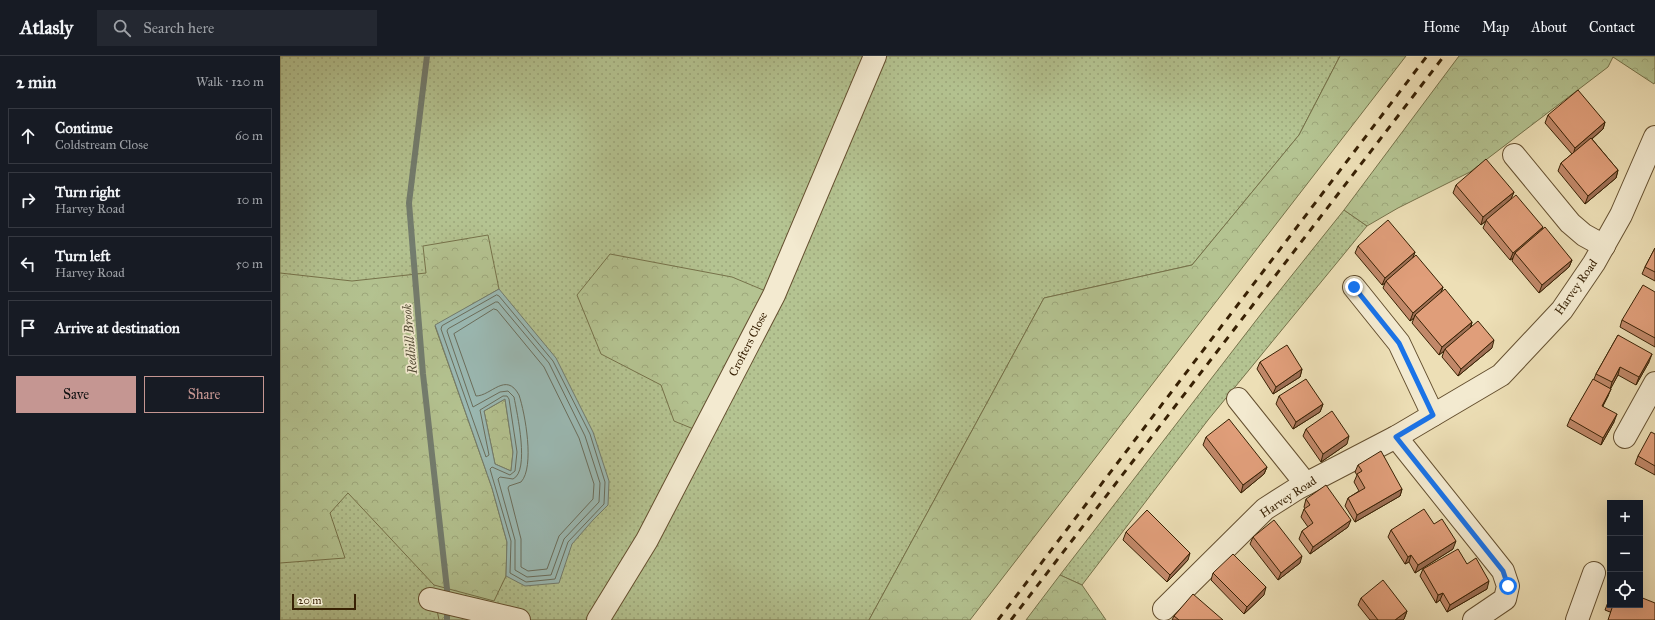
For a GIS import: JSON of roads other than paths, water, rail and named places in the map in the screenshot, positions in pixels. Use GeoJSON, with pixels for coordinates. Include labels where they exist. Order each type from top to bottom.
{"type":"FeatureCollection","features":[{"type":"Feature","properties":{"kind":"street","name":"Crofters Close"},"geometry":{"type":"LineString","coordinates":[[598,620],[647,540],[774,294],[875,56]]}},
{"type":"Feature","properties":{"kind":"street","name":"Harvey Road"},"geometry":{"type":"LineString","coordinates":[[1164,609],[1265,510],[1306,484],[1396,437],[1501,375],[1562,310],[1604,246],[1621,215],[1655,137]]}},
{"type":"Feature","properties":{"kind":"street"},"geometry":{"type":"LineString","coordinates":[[1514,155],[1570,223],[1584,235],[1604,246]]}},
{"type":"Feature","properties":{"kind":"street"},"geometry":{"type":"LineString","coordinates":[[1354,287],[1399,343],[1433,415]]}},
{"type":"Feature","properties":{"kind":"street"},"geometry":{"type":"LineString","coordinates":[[1625,437],[1655,383]]}},
{"type":"Feature","properties":{"kind":"street"},"geometry":{"type":"LineString","coordinates":[[1238,400],[1306,484]]}},
{"type":"Feature","properties":{"kind":"street"},"geometry":{"type":"LineString","coordinates":[[1396,437],[1503,571],[1508,586],[1505,599],[1474,620]]}},
{"type":"Feature","properties":{"kind":"street"},"geometry":{"type":"LineString","coordinates":[[1577,620],[1594,573]]}},
{"type":"Feature","properties":{"kind":"street"},"geometry":{"type":"LineString","coordinates":[[430,599],[466,606],[519,620]]}},
{"type":"Feature","properties":{"kind":"water"},"geometry":{"type":"Polygon","coordinates":[[[499,289],[556,358],[593,432],[609,481],[608,505],[572,544],[559,583],[525,586],[506,576],[507,542],[492,488],[435,325],[499,289]],[[505,399],[484,411],[495,464],[511,471],[513,452],[505,399]]]}},
{"type":"Feature","properties":{"kind":"waterway","name":"Redhill Brook"},"geometry":{"type":"LineString","coordinates":[[427,56],[409,203],[423,374],[447,589],[447,620]]}},
{"type":"Feature","properties":{"kind":"railway"},"geometry":{"type":"LineString","coordinates":[[998,620],[1427,56]]}},
{"type":"Feature","properties":{"kind":"railway"},"geometry":{"type":"LineString","coordinates":[[1011,620],[1444,56]]}}]}
